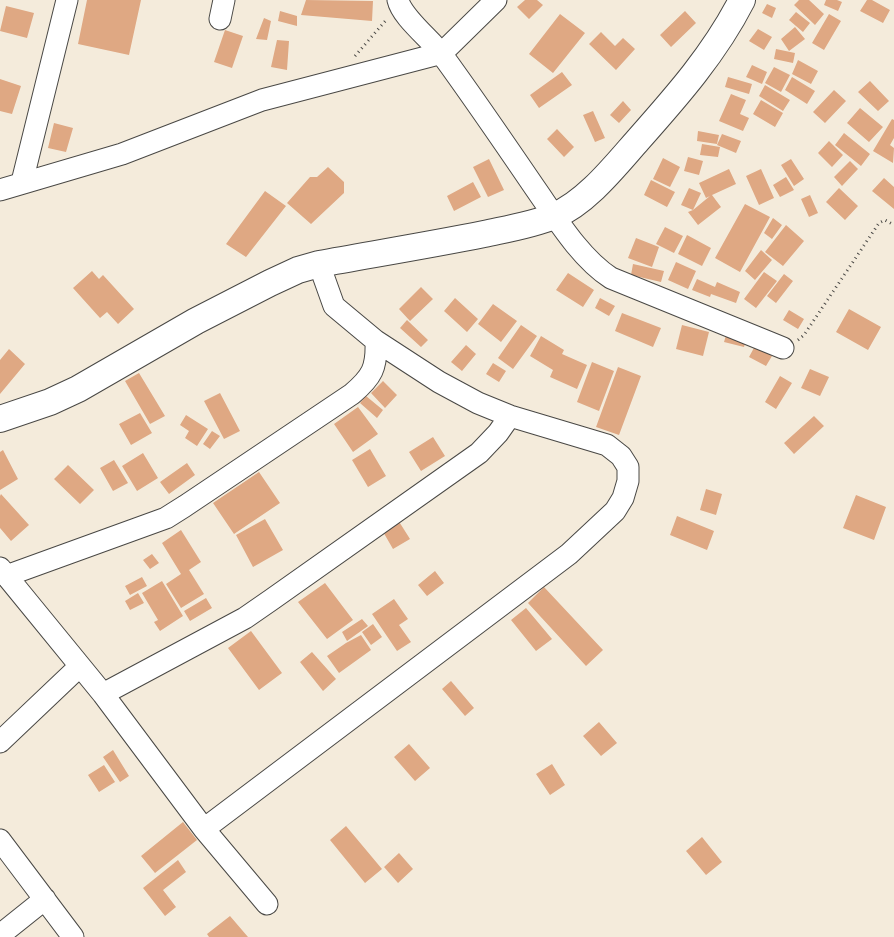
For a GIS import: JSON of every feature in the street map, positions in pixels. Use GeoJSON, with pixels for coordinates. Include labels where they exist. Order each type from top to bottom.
{"type":"FeatureCollection","features":[{"type":"Feature","properties":{"kind":"street"},"geometry":{"type":"LineString","coordinates":[[22,182],[66,0]]}},
{"type":"Feature","properties":{"kind":"street"},"geometry":{"type":"LineString","coordinates":[[0,190],[122,154],[262,100],[442,53],[496,0]]}},
{"type":"Feature","properties":{"kind":"street"},"geometry":{"type":"LineString","coordinates":[[0,419],[50,402],[78,389],[196,321],[270,282],[298,270],[319,264],[520,226],[554,216],[582,198],[609,173],[670,103],[716,45],[742,0]]}},
{"type":"Feature","properties":{"kind":"street"},"geometry":{"type":"LineString","coordinates":[[399,3],[442,53],[554,216],[600,271],[611,278],[783,348]]}},
{"type":"Feature","properties":{"kind":"street"},"geometry":{"type":"LineString","coordinates":[[204,829],[569,554],[615,510],[623,498],[628,481],[628,466],[621,456],[608,445],[510,416],[478,403],[439,382],[376,341],[334,306],[319,264]]}},
{"type":"Feature","properties":{"kind":"street"},"geometry":{"type":"LineString","coordinates":[[267,904],[204,829],[102,694],[3,572],[166,518],[344,400],[361,386],[373,370],[376,358],[376,341]]}},
{"type":"Feature","properties":{"kind":"street"},"geometry":{"type":"LineString","coordinates":[[102,694],[244,618],[271,600],[479,453],[498,433],[510,416]]}},
{"type":"Feature","properties":{"kind":"street"},"geometry":{"type":"LineString","coordinates":[[0,742],[80,666]]}},
{"type":"Feature","properties":{"kind":"street"},"geometry":{"type":"LineString","coordinates":[[0,840],[73,937]]}},
{"type":"Feature","properties":{"kind":"street"},"geometry":{"type":"LineString","coordinates":[[0,935],[45,900]]}},
{"type":"Feature","properties":{"kind":"path"},"geometry":{"type":"LineString","coordinates":[[348,78],[352,60],[399,3]]}},
{"type":"Feature","properties":{"kind":"path"},"geometry":{"type":"LineString","coordinates":[[783,348],[793,346],[804,335],[879,223],[885,220],[894,226]]}},
{"type":"Feature","properties":{"kind":"building"},"geometry":{"type":"Polygon","coordinates":[[[87,0],[141,0],[129,55],[78,44],[87,0]]]}},
{"type":"Feature","properties":{"kind":"building"},"geometry":{"type":"Polygon","coordinates":[[[306,0],[373,1],[372,21],[301,15],[306,0]]]}},
{"type":"Feature","properties":{"kind":"building"},"geometry":{"type":"Polygon","coordinates":[[[525,0],[537,0],[543,5],[529,19],[517,7],[525,0]]]}},
{"type":"Feature","properties":{"kind":"building"},"geometry":{"type":"Polygon","coordinates":[[[799,0],[809,0],[824,14],[815,25],[794,5],[799,0]]]}},
{"type":"Feature","properties":{"kind":"building"},"geometry":{"type":"Polygon","coordinates":[[[826,0],[842,2],[838,11],[824,5],[826,0]]]}},
{"type":"Feature","properties":{"kind":"building"},"geometry":{"type":"Polygon","coordinates":[[[867,0],[872,0],[890,10],[883,23],[860,11],[867,0]]]}},
{"type":"Feature","properties":{"kind":"building"},"geometry":{"type":"Polygon","coordinates":[[[767,4],[776,8],[772,18],[762,13],[767,4]]]}},
{"type":"Feature","properties":{"kind":"building"},"geometry":{"type":"Polygon","coordinates":[[[6,6],[34,13],[27,38],[0,31],[6,6]]]}},
{"type":"Feature","properties":{"kind":"building"},"geometry":{"type":"Polygon","coordinates":[[[280,11],[297,16],[297,26],[278,21],[280,11]]]}},
{"type":"Feature","properties":{"kind":"building"},"geometry":{"type":"Polygon","coordinates":[[[685,11],[696,23],[671,47],[660,35],[685,11]]]}},
{"type":"Feature","properties":{"kind":"building"},"geometry":{"type":"Polygon","coordinates":[[[796,12],[810,23],[803,32],[789,20],[796,12]]]}},
{"type":"Feature","properties":{"kind":"building"},"geometry":{"type":"Polygon","coordinates":[[[560,14],[585,33],[553,73],[529,54],[560,14]]]}},
{"type":"Feature","properties":{"kind":"building"},"geometry":{"type":"Polygon","coordinates":[[[829,14],[841,21],[824,50],[812,43],[829,14]]]}},
{"type":"Feature","properties":{"kind":"building"},"geometry":{"type":"Polygon","coordinates":[[[264,18],[271,21],[267,40],[256,39],[264,18]]]}},
{"type":"Feature","properties":{"kind":"building"},"geometry":{"type":"Polygon","coordinates":[[[795,27],[805,39],[789,51],[781,39],[795,27]]]}},
{"type":"Feature","properties":{"kind":"building"},"geometry":{"type":"Polygon","coordinates":[[[758,29],[772,37],[764,50],[749,41],[758,29]]]}},
{"type":"Feature","properties":{"kind":"building"},"geometry":{"type":"Polygon","coordinates":[[[225,30],[243,36],[232,68],[214,62],[225,30]]]}},
{"type":"Feature","properties":{"kind":"building"},"geometry":{"type":"Polygon","coordinates":[[[601,32],[615,46],[623,38],[635,49],[616,70],[589,44],[601,32]]]}},
{"type":"Feature","properties":{"kind":"building"},"geometry":{"type":"Polygon","coordinates":[[[277,40],[289,41],[287,70],[271,67],[277,40]]]}},
{"type":"Feature","properties":{"kind":"building"},"geometry":{"type":"Polygon","coordinates":[[[776,49],[795,53],[793,63],[774,59],[776,49]]]}},
{"type":"Feature","properties":{"kind":"building"},"geometry":{"type":"Polygon","coordinates":[[[798,60],[818,71],[811,84],[792,74],[798,60]]]}},
{"type":"Feature","properties":{"kind":"building"},"geometry":{"type":"Polygon","coordinates":[[[752,65],[767,72],[762,84],[746,77],[752,65]]]}},
{"type":"Feature","properties":{"kind":"building"},"geometry":{"type":"Polygon","coordinates":[[[774,67],[790,75],[781,92],[765,83],[774,67]]]}},
{"type":"Feature","properties":{"kind":"building"},"geometry":{"type":"Polygon","coordinates":[[[562,72],[572,85],[539,108],[530,95],[562,72]]]}},
{"type":"Feature","properties":{"kind":"building"},"geometry":{"type":"Polygon","coordinates":[[[728,77],[752,84],[749,94],[725,87],[728,77]]]}},
{"type":"Feature","properties":{"kind":"building"},"geometry":{"type":"Polygon","coordinates":[[[792,77],[815,91],[807,104],[785,90],[792,77]]]}},
{"type":"Feature","properties":{"kind":"building"},"geometry":{"type":"Polygon","coordinates":[[[0,79],[21,86],[12,114],[0,111],[0,79]]]}},
{"type":"Feature","properties":{"kind":"building"},"geometry":{"type":"Polygon","coordinates":[[[870,81],[889,101],[878,111],[858,92],[870,81]]]}},
{"type":"Feature","properties":{"kind":"building"},"geometry":{"type":"Polygon","coordinates":[[[765,85],[790,100],[783,111],[759,96],[765,85]]]}},
{"type":"Feature","properties":{"kind":"building"},"geometry":{"type":"Polygon","coordinates":[[[834,90],[846,101],[825,123],[813,112],[834,90]]]}},
{"type":"Feature","properties":{"kind":"building"},"geometry":{"type":"Polygon","coordinates":[[[731,94],[746,100],[740,114],[749,118],[743,131],[719,121],[731,94]]]}},
{"type":"Feature","properties":{"kind":"building"},"geometry":{"type":"Polygon","coordinates":[[[761,100],[783,113],[775,127],[753,114],[761,100]]]}},
{"type":"Feature","properties":{"kind":"building"},"geometry":{"type":"Polygon","coordinates":[[[623,101],[631,110],[619,123],[610,115],[623,101]]]}},
{"type":"Feature","properties":{"kind":"building"},"geometry":{"type":"Polygon","coordinates":[[[860,108],[883,127],[869,142],[847,123],[860,108]]]}},
{"type":"Feature","properties":{"kind":"building"},"geometry":{"type":"Polygon","coordinates":[[[593,111],[605,138],[595,142],[583,115],[593,111]]]}},
{"type":"Feature","properties":{"kind":"building"},"geometry":{"type":"Polygon","coordinates":[[[892,119],[894,120],[894,138],[890,145],[894,148],[893,163],[873,151],[892,119]]]}},
{"type":"Feature","properties":{"kind":"building"},"geometry":{"type":"Polygon","coordinates":[[[54,123],[73,128],[66,152],[48,148],[54,123]]]}},
{"type":"Feature","properties":{"kind":"building"},"geometry":{"type":"Polygon","coordinates":[[[557,129],[574,147],[564,157],[547,139],[557,129]]]}},
{"type":"Feature","properties":{"kind":"building"},"geometry":{"type":"Polygon","coordinates":[[[698,131],[719,135],[717,144],[697,141],[698,131]]]}},
{"type":"Feature","properties":{"kind":"building"},"geometry":{"type":"Polygon","coordinates":[[[844,133],[870,154],[861,166],[835,145],[844,133]]]}},
{"type":"Feature","properties":{"kind":"building"},"geometry":{"type":"Polygon","coordinates":[[[722,134],[741,141],[736,153],[717,145],[722,134]]]}},
{"type":"Feature","properties":{"kind":"building"},"geometry":{"type":"Polygon","coordinates":[[[829,141],[843,155],[832,167],[818,153],[829,141]]]}},
{"type":"Feature","properties":{"kind":"building"},"geometry":{"type":"Polygon","coordinates":[[[702,144],[720,147],[718,157],[700,155],[702,144]]]}},
{"type":"Feature","properties":{"kind":"building"},"geometry":{"type":"Polygon","coordinates":[[[688,157],[703,161],[699,175],[684,171],[688,157]]]}},
{"type":"Feature","properties":{"kind":"building"},"geometry":{"type":"Polygon","coordinates":[[[663,158],[680,167],[670,187],[653,179],[663,158]]]}},
{"type":"Feature","properties":{"kind":"building"},"geometry":{"type":"Polygon","coordinates":[[[489,159],[504,190],[488,197],[473,167],[489,159]]]}},
{"type":"Feature","properties":{"kind":"building"},"geometry":{"type":"Polygon","coordinates":[[[791,159],[804,179],[794,186],[781,165],[791,159]]]}},
{"type":"Feature","properties":{"kind":"building"},"geometry":{"type":"Polygon","coordinates":[[[850,161],[858,169],[842,186],[834,177],[850,161]]]}},
{"type":"Feature","properties":{"kind":"building"},"geometry":{"type":"Polygon","coordinates":[[[328,167],[344,182],[344,193],[311,224],[287,203],[310,177],[317,177],[328,167]]]}},
{"type":"Feature","properties":{"kind":"building"},"geometry":{"type":"Polygon","coordinates":[[[729,169],[736,184],[712,195],[721,207],[698,225],[688,212],[710,196],[706,198],[699,183],[729,169]]]}},
{"type":"Feature","properties":{"kind":"building"},"geometry":{"type":"Polygon","coordinates":[[[761,169],[774,198],[759,205],[746,176],[761,169]]]}},
{"type":"Feature","properties":{"kind":"building"},"geometry":{"type":"Polygon","coordinates":[[[786,177],[794,190],[780,197],[773,185],[786,177]]]}},
{"type":"Feature","properties":{"kind":"building"},"geometry":{"type":"Polygon","coordinates":[[[884,178],[894,187],[894,209],[872,191],[884,178]]]}},
{"type":"Feature","properties":{"kind":"building"},"geometry":{"type":"Polygon","coordinates":[[[651,180],[675,192],[667,207],[644,195],[651,180]]]}},
{"type":"Feature","properties":{"kind":"building"},"geometry":{"type":"Polygon","coordinates":[[[473,182],[481,197],[454,211],[447,196],[473,182]]]}},
{"type":"Feature","properties":{"kind":"building"},"geometry":{"type":"Polygon","coordinates":[[[689,188],[701,193],[693,210],[681,205],[689,188]]]}},
{"type":"Feature","properties":{"kind":"building"},"geometry":{"type":"Polygon","coordinates":[[[839,188],[858,206],[845,220],[826,202],[839,188]]]}},
{"type":"Feature","properties":{"kind":"building"},"geometry":{"type":"Polygon","coordinates":[[[265,191],[286,206],[246,257],[226,244],[265,191]]]}},
{"type":"Feature","properties":{"kind":"building"},"geometry":{"type":"Polygon","coordinates":[[[810,195],[818,213],[809,217],[801,199],[810,195]]]}},
{"type":"Feature","properties":{"kind":"building"},"geometry":{"type":"Polygon","coordinates":[[[745,204],[770,217],[740,272],[715,258],[745,204]]]}},
{"type":"Feature","properties":{"kind":"building"},"geometry":{"type":"Polygon","coordinates":[[[773,218],[782,225],[772,239],[764,233],[773,218]]]}},
{"type":"Feature","properties":{"kind":"building"},"geometry":{"type":"Polygon","coordinates":[[[786,225],[804,241],[783,266],[765,252],[786,225]]]}},
{"type":"Feature","properties":{"kind":"building"},"geometry":{"type":"Polygon","coordinates":[[[665,227],[683,236],[674,253],[656,244],[665,227]]]}},
{"type":"Feature","properties":{"kind":"building"},"geometry":{"type":"Polygon","coordinates":[[[687,235],[711,248],[702,266],[678,254],[687,235]]]}},
{"type":"Feature","properties":{"kind":"building"},"geometry":{"type":"Polygon","coordinates":[[[636,238],[659,247],[652,267],[628,258],[636,238]]]}},
{"type":"Feature","properties":{"kind":"building"},"geometry":{"type":"Polygon","coordinates":[[[761,250],[772,260],[755,280],[745,271],[761,250]]]}},
{"type":"Feature","properties":{"kind":"building"},"geometry":{"type":"Polygon","coordinates":[[[676,262],[696,271],[688,289],[668,280],[676,262]]]}},
{"type":"Feature","properties":{"kind":"building"},"geometry":{"type":"Polygon","coordinates":[[[633,264],[664,271],[661,282],[631,275],[633,264]]]}},
{"type":"Feature","properties":{"kind":"building"},"geometry":{"type":"Polygon","coordinates":[[[92,271],[99,279],[103,275],[134,309],[118,324],[107,312],[100,318],[73,288],[92,271]]]}},
{"type":"Feature","properties":{"kind":"building"},"geometry":{"type":"Polygon","coordinates":[[[764,272],[777,281],[756,308],[744,299],[764,272]]]}},
{"type":"Feature","properties":{"kind":"building"},"geometry":{"type":"Polygon","coordinates":[[[568,273],[594,290],[583,307],[556,290],[568,273]]]}},
{"type":"Feature","properties":{"kind":"building"},"geometry":{"type":"Polygon","coordinates":[[[784,274],[793,281],[776,303],[767,296],[784,274]]]}},
{"type":"Feature","properties":{"kind":"building"},"geometry":{"type":"Polygon","coordinates":[[[697,279],[715,287],[717,282],[740,292],[736,303],[711,294],[710,297],[692,290],[697,279]]]}},
{"type":"Feature","properties":{"kind":"building"},"geometry":{"type":"Polygon","coordinates":[[[421,287],[433,299],[410,321],[399,309],[421,287]]]}},
{"type":"Feature","properties":{"kind":"building"},"geometry":{"type":"Polygon","coordinates":[[[455,298],[478,319],[467,332],[444,311],[455,298]]]}},
{"type":"Feature","properties":{"kind":"building"},"geometry":{"type":"Polygon","coordinates":[[[600,298],[615,306],[609,316],[595,308],[600,298]]]}},
{"type":"Feature","properties":{"kind":"building"},"geometry":{"type":"Polygon","coordinates":[[[493,304],[517,321],[501,342],[478,324],[493,304]]]}},
{"type":"Feature","properties":{"kind":"building"},"geometry":{"type":"Polygon","coordinates":[[[849,309],[881,327],[868,350],[836,332],[849,309]]]}},
{"type":"Feature","properties":{"kind":"building"},"geometry":{"type":"Polygon","coordinates":[[[789,310],[804,319],[798,329],[783,320],[789,310]]]}},
{"type":"Feature","properties":{"kind":"building"},"geometry":{"type":"Polygon","coordinates":[[[622,313],[661,328],[653,347],[615,331],[622,313]]]}},
{"type":"Feature","properties":{"kind":"building"},"geometry":{"type":"Polygon","coordinates":[[[407,320],[428,340],[421,347],[400,328],[407,320]]]}},
{"type":"Feature","properties":{"kind":"building"},"geometry":{"type":"Polygon","coordinates":[[[521,325],[537,336],[513,369],[498,358],[521,325]]]}},
{"type":"Feature","properties":{"kind":"building"},"geometry":{"type":"Polygon","coordinates":[[[682,325],[709,332],[703,356],[676,349],[682,325]]]}},
{"type":"Feature","properties":{"kind":"building"},"geometry":{"type":"Polygon","coordinates":[[[727,332],[747,337],[744,347],[724,342],[727,332]]]}},
{"type":"Feature","properties":{"kind":"building"},"geometry":{"type":"Polygon","coordinates":[[[541,336],[564,350],[562,354],[587,365],[577,389],[550,377],[553,370],[530,356],[541,336]]]}},
{"type":"Feature","properties":{"kind":"building"},"geometry":{"type":"Polygon","coordinates":[[[466,345],[476,354],[462,371],[451,362],[466,345]]]}},
{"type":"Feature","properties":{"kind":"building"},"geometry":{"type":"Polygon","coordinates":[[[755,346],[772,356],[766,366],[749,357],[755,346]]]}},
{"type":"Feature","properties":{"kind":"building"},"geometry":{"type":"Polygon","coordinates":[[[9,349],[25,364],[0,394],[0,360],[9,349]]]}},
{"type":"Feature","properties":{"kind":"building"},"geometry":{"type":"Polygon","coordinates":[[[592,362],[614,371],[599,411],[577,402],[592,362]]]}},
{"type":"Feature","properties":{"kind":"building"},"geometry":{"type":"Polygon","coordinates":[[[493,363],[506,371],[499,382],[486,374],[493,363]]]}},
{"type":"Feature","properties":{"kind":"building"},"geometry":{"type":"Polygon","coordinates":[[[618,367],[641,376],[619,435],[596,427],[618,367]]]}},
{"type":"Feature","properties":{"kind":"building"},"geometry":{"type":"Polygon","coordinates":[[[810,369],[829,377],[820,396],[801,388],[810,369]]]}},
{"type":"Feature","properties":{"kind":"building"},"geometry":{"type":"Polygon","coordinates":[[[139,373],[165,416],[150,424],[125,381],[139,373]]]}},
{"type":"Feature","properties":{"kind":"building"},"geometry":{"type":"Polygon","coordinates":[[[780,376],[792,383],[776,409],[765,402],[780,376]]]}},
{"type":"Feature","properties":{"kind":"building"},"geometry":{"type":"Polygon","coordinates":[[[383,381],[397,395],[385,408],[371,393],[383,381]]]}},
{"type":"Feature","properties":{"kind":"building"},"geometry":{"type":"Polygon","coordinates":[[[220,393],[240,431],[224,439],[204,401],[220,393]]]}},
{"type":"Feature","properties":{"kind":"building"},"geometry":{"type":"Polygon","coordinates":[[[366,396],[383,410],[377,418],[360,403],[366,396]]]}},
{"type":"Feature","properties":{"kind":"building"},"geometry":{"type":"Polygon","coordinates":[[[358,407],[378,434],[353,452],[334,424],[358,407]]]}},
{"type":"Feature","properties":{"kind":"building"},"geometry":{"type":"Polygon","coordinates":[[[140,413],[152,433],[131,445],[119,424],[140,413]]]}},
{"type":"Feature","properties":{"kind":"building"},"geometry":{"type":"Polygon","coordinates":[[[186,415],[208,429],[197,446],[185,438],[189,431],[180,425],[186,415]]]}},
{"type":"Feature","properties":{"kind":"building"},"geometry":{"type":"Polygon","coordinates":[[[814,416],[824,426],[794,454],[784,443],[814,416]]]}},
{"type":"Feature","properties":{"kind":"building"},"geometry":{"type":"Polygon","coordinates":[[[212,431],[220,436],[210,449],[203,444],[212,431]]]}},
{"type":"Feature","properties":{"kind":"building"},"geometry":{"type":"Polygon","coordinates":[[[433,437],[445,456],[421,471],[409,452],[433,437]]]}},
{"type":"Feature","properties":{"kind":"building"},"geometry":{"type":"Polygon","coordinates":[[[370,449],[386,476],[368,487],[352,460],[370,449]]]}},
{"type":"Feature","properties":{"kind":"building"},"geometry":{"type":"Polygon","coordinates":[[[3,450],[18,479],[0,490],[0,452],[3,450]]]}},
{"type":"Feature","properties":{"kind":"building"},"geometry":{"type":"Polygon","coordinates":[[[143,453],[158,478],[137,491],[122,466],[143,453]]]}},
{"type":"Feature","properties":{"kind":"building"},"geometry":{"type":"Polygon","coordinates":[[[114,460],[128,483],[113,491],[100,468],[114,460]]]}},
{"type":"Feature","properties":{"kind":"building"},"geometry":{"type":"Polygon","coordinates":[[[187,463],[195,475],[169,494],[160,482],[187,463]]]}},
{"type":"Feature","properties":{"kind":"building"},"geometry":{"type":"Polygon","coordinates":[[[68,465],[94,490],[80,504],[54,479],[68,465]]]}},
{"type":"Feature","properties":{"kind":"building"},"geometry":{"type":"Polygon","coordinates":[[[259,472],[280,503],[234,534],[213,503],[259,472]]]}},
{"type":"Feature","properties":{"kind":"building"},"geometry":{"type":"Polygon","coordinates":[[[706,489],[722,494],[716,515],[700,510],[706,489]]]}},
{"type":"Feature","properties":{"kind":"building"},"geometry":{"type":"Polygon","coordinates":[[[1,494],[29,525],[11,541],[0,528],[1,494]]]}},
{"type":"Feature","properties":{"kind":"building"},"geometry":{"type":"Polygon","coordinates":[[[856,495],[886,507],[874,540],[843,528],[856,495]]]}},
{"type":"Feature","properties":{"kind":"building"},"geometry":{"type":"Polygon","coordinates":[[[677,516],[714,531],[707,550],[670,535],[677,516]]]}},
{"type":"Feature","properties":{"kind":"building"},"geometry":{"type":"Polygon","coordinates":[[[265,519],[283,550],[253,567],[236,535],[265,519]]]}},
{"type":"Feature","properties":{"kind":"building"},"geometry":{"type":"Polygon","coordinates":[[[398,520],[410,539],[393,549],[382,530],[398,520]]]}},
{"type":"Feature","properties":{"kind":"building"},"geometry":{"type":"Polygon","coordinates":[[[181,530],[201,562],[189,570],[204,594],[181,608],[166,584],[181,574],[162,543],[181,530]]]}},
{"type":"Feature","properties":{"kind":"building"},"geometry":{"type":"Polygon","coordinates":[[[152,554],[159,563],[150,569],[143,560],[152,554]]]}},
{"type":"Feature","properties":{"kind":"building"},"geometry":{"type":"Polygon","coordinates":[[[435,571],[444,583],[427,596],[418,585],[435,571]]]}},
{"type":"Feature","properties":{"kind":"building"},"geometry":{"type":"Polygon","coordinates":[[[142,577],[147,586],[130,595],[125,586],[142,577]]]}},
{"type":"Feature","properties":{"kind":"building"},"geometry":{"type":"Polygon","coordinates":[[[162,581],[183,616],[160,631],[154,622],[158,620],[142,593],[162,581]]]}},
{"type":"Feature","properties":{"kind":"building"},"geometry":{"type":"Polygon","coordinates":[[[325,583],[353,620],[327,639],[298,602],[325,583]]]}},
{"type":"Feature","properties":{"kind":"building"},"geometry":{"type":"Polygon","coordinates":[[[544,587],[603,650],[586,666],[528,603],[544,587]]]}},
{"type":"Feature","properties":{"kind":"building"},"geometry":{"type":"Polygon","coordinates":[[[138,593],[144,603],[130,610],[125,601],[138,593]]]}},
{"type":"Feature","properties":{"kind":"building"},"geometry":{"type":"Polygon","coordinates":[[[206,598],[212,608],[190,621],[184,611],[206,598]]]}},
{"type":"Feature","properties":{"kind":"building"},"geometry":{"type":"Polygon","coordinates":[[[394,599],[408,619],[399,625],[411,642],[397,651],[372,614],[394,599]]]}},
{"type":"Feature","properties":{"kind":"building"},"geometry":{"type":"Polygon","coordinates":[[[526,608],[552,639],[536,651],[511,620],[526,608]]]}},
{"type":"Feature","properties":{"kind":"building"},"geometry":{"type":"Polygon","coordinates":[[[362,619],[368,626],[347,641],[342,632],[362,619]]]}},
{"type":"Feature","properties":{"kind":"building"},"geometry":{"type":"Polygon","coordinates":[[[373,624],[382,637],[371,645],[362,632],[373,624]]]}},
{"type":"Feature","properties":{"kind":"building"},"geometry":{"type":"Polygon","coordinates":[[[251,631],[282,673],[259,690],[228,648],[251,631]]]}},
{"type":"Feature","properties":{"kind":"building"},"geometry":{"type":"Polygon","coordinates":[[[361,635],[371,650],[339,673],[327,656],[361,635]]]}},
{"type":"Feature","properties":{"kind":"building"},"geometry":{"type":"Polygon","coordinates":[[[312,652],[336,679],[323,691],[300,662],[312,652]]]}},
{"type":"Feature","properties":{"kind":"building"},"geometry":{"type":"Polygon","coordinates":[[[451,681],[474,708],[465,716],[442,689],[451,681]]]}},
{"type":"Feature","properties":{"kind":"building"},"geometry":{"type":"Polygon","coordinates":[[[599,722],[617,743],[601,756],[583,736],[599,722]]]}},
{"type":"Feature","properties":{"kind":"building"},"geometry":{"type":"Polygon","coordinates":[[[409,744],[430,768],[415,781],[394,757],[409,744]]]}},
{"type":"Feature","properties":{"kind":"building"},"geometry":{"type":"Polygon","coordinates":[[[113,750],[129,776],[120,782],[103,757],[113,750]]]}},
{"type":"Feature","properties":{"kind":"building"},"geometry":{"type":"Polygon","coordinates":[[[552,764],[565,785],[550,795],[536,774],[552,764]]]}},
{"type":"Feature","properties":{"kind":"building"},"geometry":{"type":"Polygon","coordinates":[[[104,765],[115,782],[99,792],[88,775],[104,765]]]}},
{"type":"Feature","properties":{"kind":"building"},"geometry":{"type":"Polygon","coordinates":[[[183,822],[197,840],[155,873],[141,856],[183,822]]]}},
{"type":"Feature","properties":{"kind":"building"},"geometry":{"type":"Polygon","coordinates":[[[346,826],[382,869],[365,883],[330,840],[346,826]]]}},
{"type":"Feature","properties":{"kind":"building"},"geometry":{"type":"Polygon","coordinates":[[[702,837],[722,862],[706,875],[686,851],[702,837]]]}},
{"type":"Feature","properties":{"kind":"building"},"geometry":{"type":"Polygon","coordinates":[[[399,853],[413,869],[398,883],[384,867],[399,853]]]}},
{"type":"Feature","properties":{"kind":"building"},"geometry":{"type":"Polygon","coordinates":[[[178,860],[186,872],[163,890],[176,907],[165,916],[143,888],[178,860]]]}},
{"type":"Feature","properties":{"kind":"building"},"geometry":{"type":"Polygon","coordinates":[[[230,916],[248,937],[209,937],[207,934],[230,916]]]}}]}
